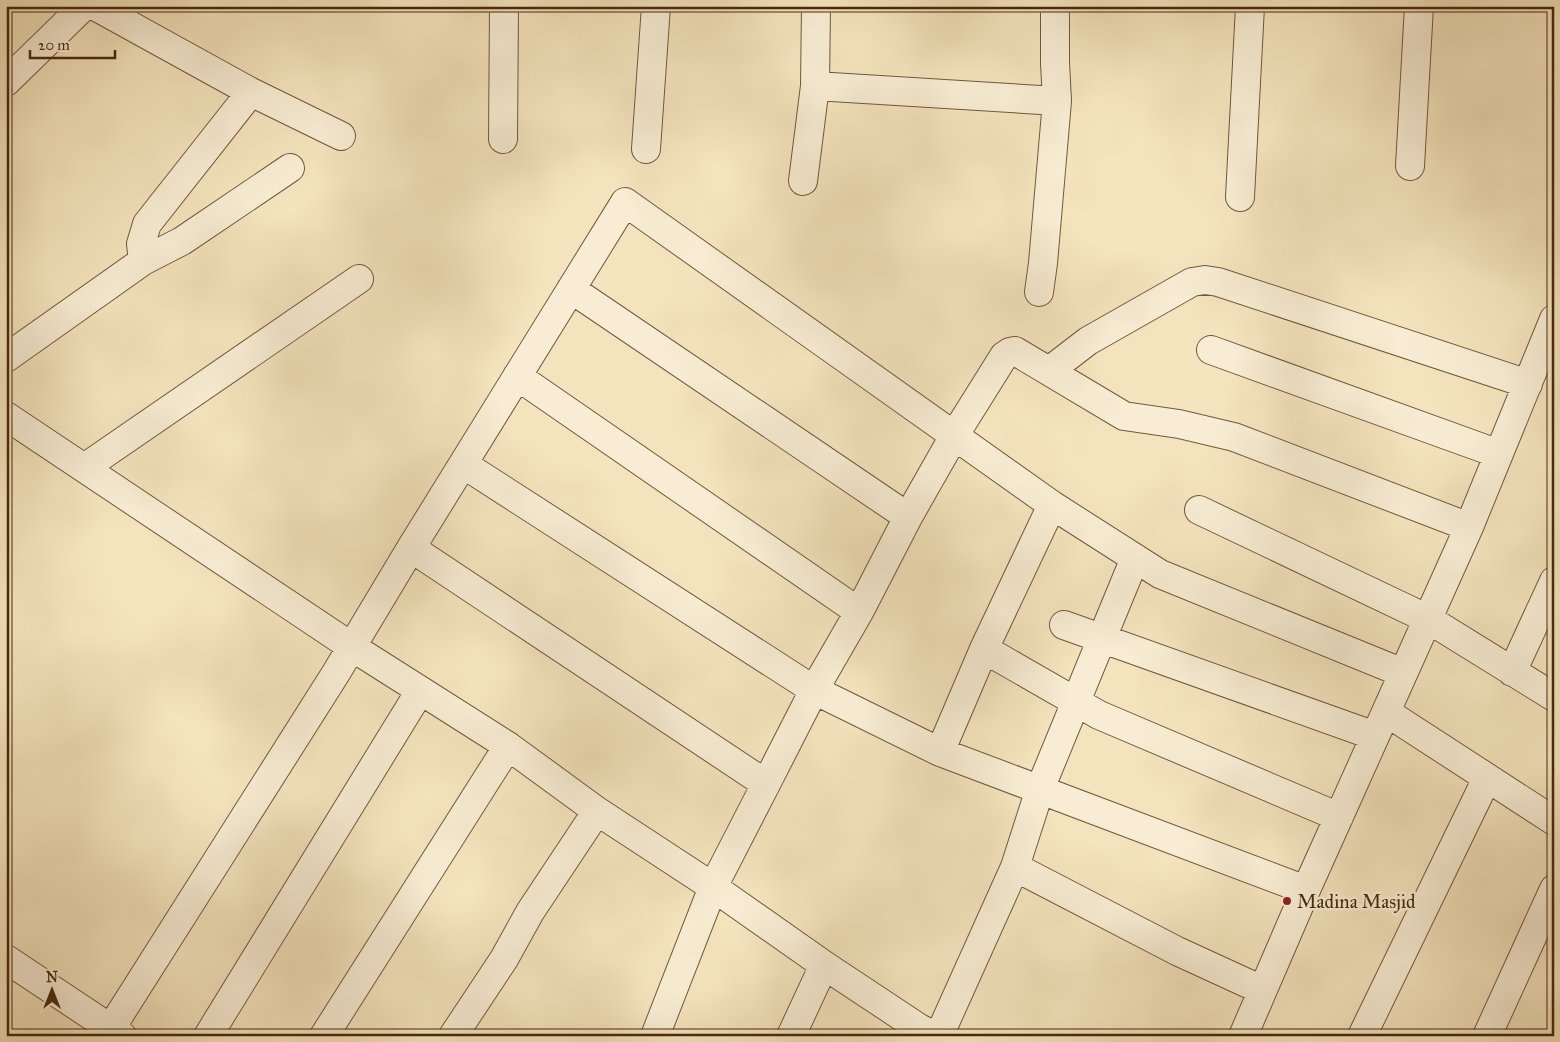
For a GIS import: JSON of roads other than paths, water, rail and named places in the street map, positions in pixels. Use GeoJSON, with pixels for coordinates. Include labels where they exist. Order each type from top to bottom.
{"type":"FeatureCollection","features":[{"type":"Feature","properties":{"kind":"street"},"geometry":{"type":"LineString","coordinates":[[6,82],[84,6]]}},
{"type":"Feature","properties":{"kind":"street"},"geometry":{"type":"LineString","coordinates":[[95,6],[251,92],[341,136]]}},
{"type":"Feature","properties":{"kind":"street"},"geometry":{"type":"LineString","coordinates":[[503,139],[504,6]]}},
{"type":"Feature","properties":{"kind":"street"},"geometry":{"type":"LineString","coordinates":[[646,149],[656,6]]}},
{"type":"Feature","properties":{"kind":"street"},"geometry":{"type":"LineString","coordinates":[[803,181],[815,86],[816,6]]}},
{"type":"Feature","properties":{"kind":"street"},"geometry":{"type":"LineString","coordinates":[[1039,292],[1057,101],[1055,6]]}},
{"type":"Feature","properties":{"kind":"street"},"geometry":{"type":"LineString","coordinates":[[1240,197],[1250,6]]}},
{"type":"Feature","properties":{"kind":"street"},"geometry":{"type":"LineString","coordinates":[[1410,166],[1419,6]]}},
{"type":"Feature","properties":{"kind":"street"},"geometry":{"type":"LineString","coordinates":[[815,86],[1057,101]]}},
{"type":"Feature","properties":{"kind":"street"},"geometry":{"type":"LineString","coordinates":[[143,261],[141,244],[147,224],[251,92]]}},
{"type":"Feature","properties":{"kind":"street"},"geometry":{"type":"LineString","coordinates":[[6,358],[143,261],[182,241],[290,168]]}},
{"type":"Feature","properties":{"kind":"street"},"geometry":{"type":"LineString","coordinates":[[6,959],[113,1033],[625,202],[1052,505],[1160,574],[1404,673]]}},
{"type":"Feature","properties":{"kind":"street"},"geometry":{"type":"LineString","coordinates":[[84,468],[359,279]]}},
{"type":"Feature","properties":{"kind":"street"},"geometry":{"type":"LineString","coordinates":[[1049,371],[1088,341],[1192,282],[1205,280],[1218,282],[1528,384]]}},
{"type":"Feature","properties":{"kind":"street"},"geometry":{"type":"LineString","coordinates":[[571,289],[908,517]]}},
{"type":"Feature","properties":{"kind":"street"},"geometry":{"type":"LineString","coordinates":[[1243,1036],[1306,890],[1469,527],[1554,320]]}},
{"type":"Feature","properties":{"kind":"street"},"geometry":{"type":"LineString","coordinates":[[1211,350],[1499,454]]}},
{"type":"Feature","properties":{"kind":"street"},"geometry":{"type":"LineString","coordinates":[[655,1036],[714,887],[814,690],[859,612],[908,517],[954,436],[1004,356],[1010,352],[1015,351],[1124,416],[1179,424],[1234,437],[1469,527]]}},
{"type":"Feature","properties":{"kind":"street"},"geometry":{"type":"LineString","coordinates":[[517,376],[859,612]]}},
{"type":"Feature","properties":{"kind":"street"},"geometry":{"type":"LineString","coordinates":[[6,416],[352,647],[508,746],[598,811],[714,887],[824,965],[919,1028],[937,1036],[1015,867],[1040,789],[1134,558]]}},
{"type":"Feature","properties":{"kind":"street"},"geometry":{"type":"LineString","coordinates":[[463,464],[814,690],[940,752],[1306,890]]}},
{"type":"Feature","properties":{"kind":"street"},"geometry":{"type":"LineString","coordinates":[[940,752],[984,649],[1052,505]]}},
{"type":"Feature","properties":{"kind":"street"},"geometry":{"type":"LineString","coordinates":[[1199,510],[1428,619],[1554,698]]}},
{"type":"Feature","properties":{"kind":"street"},"geometry":{"type":"LineString","coordinates":[[411,548],[766,784]]}},
{"type":"Feature","properties":{"kind":"street"},"geometry":{"type":"LineString","coordinates":[[1512,672],[1554,581]]}},
{"type":"Feature","properties":{"kind":"street"},"geometry":{"type":"LineString","coordinates":[[1064,625],[1102,639],[1380,724],[1487,778],[1554,821]]}},
{"type":"Feature","properties":{"kind":"street"},"geometry":{"type":"LineString","coordinates":[[984,649],[1099,715],[1339,817]]}},
{"type":"Feature","properties":{"kind":"street"},"geometry":{"type":"LineString","coordinates":[[208,1036],[420,691]]}},
{"type":"Feature","properties":{"kind":"street"},"geometry":{"type":"LineString","coordinates":[[324,1036],[508,746]]}},
{"type":"Feature","properties":{"kind":"street"},"geometry":{"type":"LineString","coordinates":[[1362,1036],[1487,778]]}},
{"type":"Feature","properties":{"kind":"street"},"geometry":{"type":"LineString","coordinates":[[453,1036],[504,959],[530,912],[598,811]]}},
{"type":"Feature","properties":{"kind":"street"},"geometry":{"type":"LineString","coordinates":[[1015,867],[1177,951],[1262,990]]}},
{"type":"Feature","properties":{"kind":"street"},"geometry":{"type":"LineString","coordinates":[[1487,1036],[1554,889]]}},
{"type":"Feature","properties":{"kind":"street"},"geometry":{"type":"LineString","coordinates":[[791,1036],[824,965]]}},
{"type":"Feature","properties":{"kind":"place","name":"Madina Masjid"},"geometry":{"type":"Point","coordinates":[1287,901]}}]}
